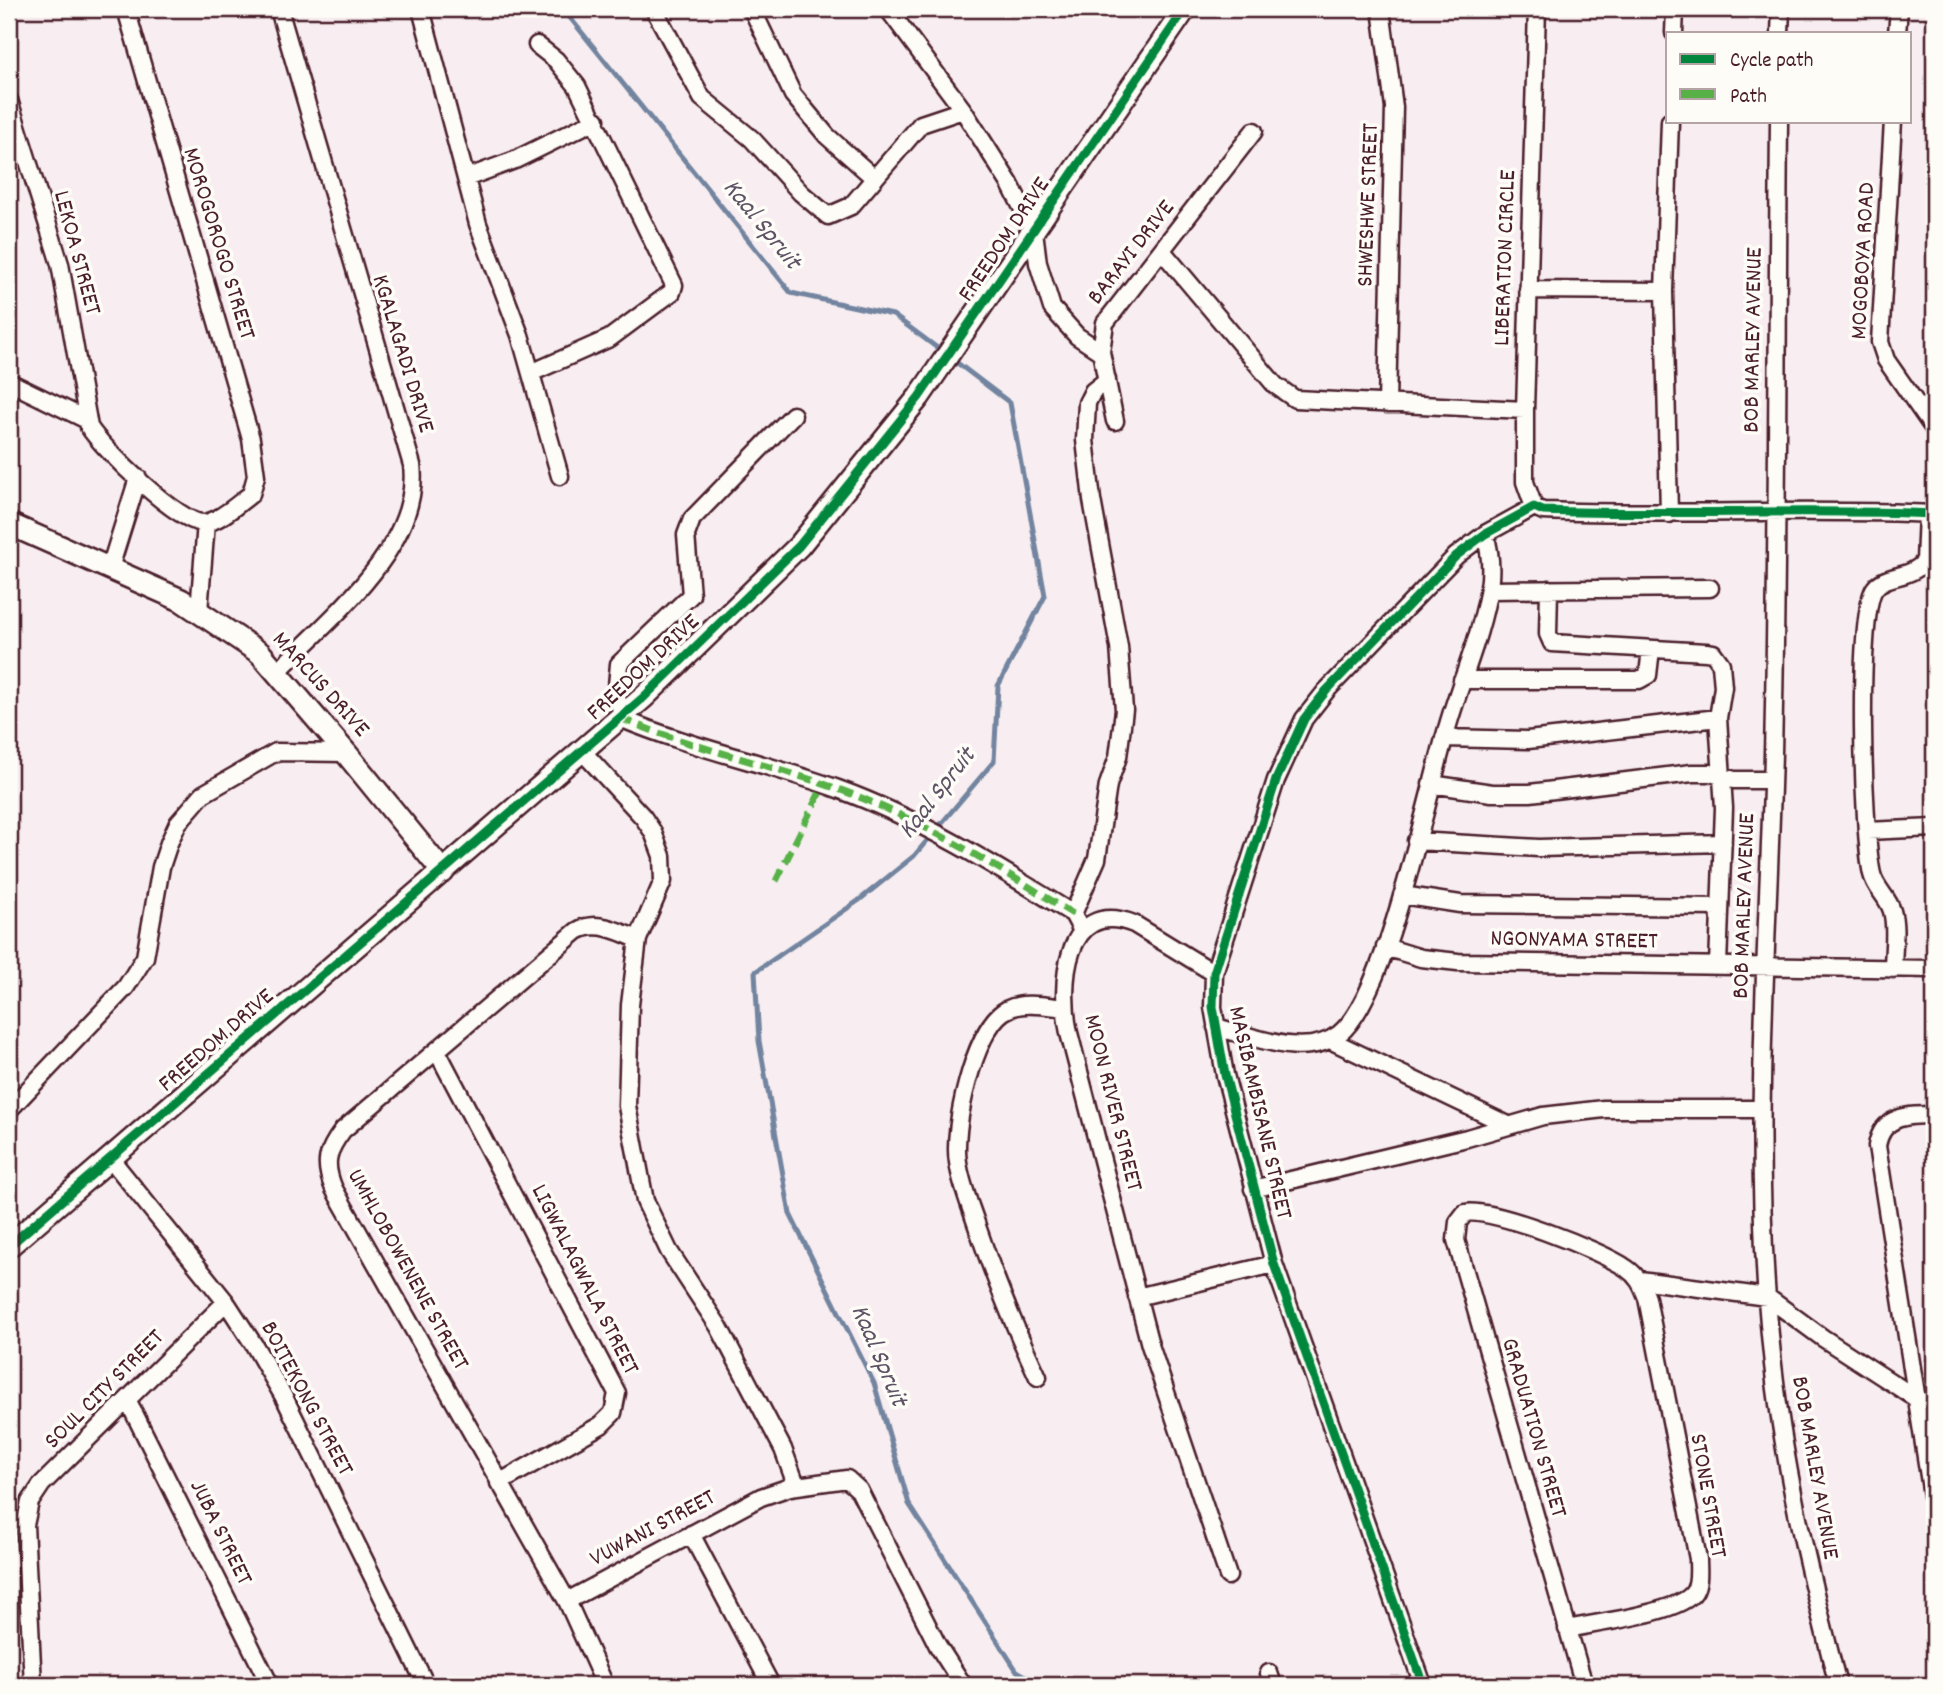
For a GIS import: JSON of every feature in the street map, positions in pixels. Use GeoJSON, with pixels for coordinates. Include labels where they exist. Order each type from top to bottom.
{"type":"FeatureCollection","features":[{"type":"Feature","properties":{"kind":"street","name":"MOROGOROGO STREET"},"geometry":{"type":"LineString","coordinates":[[126,9],[251,439],[256,476],[251,494],[206,523]]}},
{"type":"Feature","properties":{"kind":"street","name":"KGALAGADI DRIVE"},"geometry":{"type":"LineString","coordinates":[[277,672],[382,560],[407,517],[414,484],[412,465],[279,9]]}},
{"type":"Feature","properties":{"kind":"street"},"geometry":{"type":"LineString","coordinates":[[421,9],[483,241],[520,335],[561,476]]}},
{"type":"Feature","properties":{"kind":"street"},"geometry":{"type":"LineString","coordinates":[[654,9],[702,98],[752,139],[820,212],[828,216],[851,206],[921,124],[963,110]]}},
{"type":"Feature","properties":{"kind":"street"},"geometry":{"type":"LineString","coordinates":[[752,9],[793,95],[827,136],[873,177]]}},
{"type":"Feature","properties":{"kind":"street"},"geometry":{"type":"LineString","coordinates":[[888,9],[963,110],[998,164],[1034,231],[1038,263],[1052,308],[1077,336],[1101,352]]}},
{"type":"Feature","properties":{"kind":"street","name":"FREEDOM DRIVE"},"geometry":{"type":"LineString","coordinates":[[9,1246],[622,717],[799,545],[919,397],[984,306],[1185,9]]}},
{"type":"Feature","properties":{"kind":"street","name":"SHWESHWE STREET"},"geometry":{"type":"LineString","coordinates":[[1381,9],[1394,107],[1387,404]]}},
{"type":"Feature","properties":{"kind":"street","name":"LIBERATION CIRCLE"},"geometry":{"type":"LineString","coordinates":[[1534,507],[1525,482],[1525,410],[1537,9]]}},
{"type":"Feature","properties":{"kind":"street"},"geometry":{"type":"LineString","coordinates":[[1674,32],[1675,9]]}},
{"type":"Feature","properties":{"kind":"street"},"geometry":{"type":"LineString","coordinates":[[1780,32],[1781,9]]}},
{"type":"Feature","properties":{"kind":"street"},"geometry":{"type":"LineString","coordinates":[[1897,32],[1899,9]]}},
{"type":"Feature","properties":{"kind":"street"},"geometry":{"type":"LineString","coordinates":[[531,373],[625,329],[674,288],[596,120],[568,74],[537,45]]}},
{"type":"Feature","properties":{"kind":"street","name":"LEKOA STREET"},"geometry":{"type":"LineString","coordinates":[[9,100],[60,264],[87,420]]}},
{"type":"Feature","properties":{"kind":"street"},"geometry":{"type":"LineString","coordinates":[[466,178],[515,160],[596,120]]}},
{"type":"Feature","properties":{"kind":"street"},"geometry":{"type":"LineString","coordinates":[[1669,514],[1664,291],[1670,122]]}},
{"type":"Feature","properties":{"kind":"street","name":"BOB MARLEY AVENUE"},"geometry":{"type":"LineString","coordinates":[[1779,122],[1772,780],[1760,1109],[1767,1297],[1779,1415],[1793,1495],[1810,1578],[1838,1685]]}},
{"type":"Feature","properties":{"kind":"street","name":"MOGOBOYA ROAD"},"geometry":{"type":"LineString","coordinates":[[1893,122],[1878,333],[1886,360],[1933,424]]}},
{"type":"Feature","properties":{"kind":"street","name":"BARAYI DRIVE"},"geometry":{"type":"LineString","coordinates":[[1115,421],[1101,352],[1105,323],[1163,252],[1254,131]]}},
{"type":"Feature","properties":{"kind":"street"},"geometry":{"type":"LineString","coordinates":[[1163,252],[1275,385],[1287,395],[1305,401],[1525,410]]}},
{"type":"Feature","properties":{"kind":"street"},"geometry":{"type":"LineString","coordinates":[[1528,290],[1664,291]]}},
{"type":"Feature","properties":{"kind":"street","name":"MOON RIVER STREET"},"geometry":{"type":"LineString","coordinates":[[1107,380],[1093,391],[1087,403],[1085,440],[1094,514],[1119,647],[1124,710],[1118,757],[1108,785],[1097,859],[1077,921],[1065,1008],[1137,1297],[1228,1576]]}},
{"type":"Feature","properties":{"kind":"street"},"geometry":{"type":"LineString","coordinates":[[9,382],[87,420],[102,444],[138,478],[187,519],[206,523],[199,611]]}},
{"type":"Feature","properties":{"kind":"street"},"geometry":{"type":"LineString","coordinates":[[793,415],[692,519],[686,535],[691,595],[619,664],[616,696],[622,717],[655,733],[824,784],[864,800],[948,841],[1077,921],[1123,919],[1214,973]]}},
{"type":"Feature","properties":{"kind":"street"},"geometry":{"type":"LineString","coordinates":[[110,568],[138,478]]}},
{"type":"Feature","properties":{"kind":"street"},"geometry":{"type":"LineString","coordinates":[[1534,507],[1543,511],[1669,514],[1931,514],[1925,561],[1910,574],[1884,580],[1876,587],[1868,609],[1864,764],[1867,831],[1872,876],[1892,911],[1893,969]]}},
{"type":"Feature","properties":{"kind":"street","name":"MASIBAMBISANE STREET"},"geometry":{"type":"LineString","coordinates":[[1423,1685],[1274,1264],[1253,1189],[1216,1027],[1214,973],[1276,780],[1304,719],[1326,691],[1462,551],[1485,534],[1534,507]]}},
{"type":"Feature","properties":{"kind":"street","name":"MARCUS DRIVE"},"geometry":{"type":"LineString","coordinates":[[9,524],[199,611],[260,653],[346,752],[443,872]]}},
{"type":"Feature","properties":{"kind":"street"},"geometry":{"type":"LineString","coordinates":[[1216,1027],[1301,1046],[1330,1040],[1349,1024],[1360,1007],[1385,947],[1402,895],[1444,738],[1489,590],[1490,561],[1485,534]]}},
{"type":"Feature","properties":{"kind":"street"},"geometry":{"type":"LineString","coordinates":[[1489,590],[1710,588]]}},
{"type":"Feature","properties":{"kind":"street"},"geometry":{"type":"LineString","coordinates":[[1549,589],[1548,635],[1552,643],[1706,652],[1718,657],[1723,687],[1718,718],[1724,808],[1718,965]]}},
{"type":"Feature","properties":{"kind":"street"},"geometry":{"type":"LineString","coordinates":[[1462,680],[1639,680],[1648,675],[1651,649]]}},
{"type":"Feature","properties":{"kind":"street"},"geometry":{"type":"LineString","coordinates":[[1444,738],[1516,741],[1718,718]]}},
{"type":"Feature","properties":{"kind":"street"},"geometry":{"type":"LineString","coordinates":[[582,751],[643,817],[660,849],[663,881],[638,939],[630,1005],[626,1093],[645,1201],[670,1251],[698,1299],[719,1327],[764,1412],[791,1468],[794,1479],[790,1487]]}},
{"type":"Feature","properties":{"kind":"street"},"geometry":{"type":"LineString","coordinates":[[9,1110],[126,987],[145,957],[161,867],[169,843],[178,824],[203,794],[276,752],[346,752]]}},
{"type":"Feature","properties":{"kind":"street"},"geometry":{"type":"LineString","coordinates":[[1432,784],[1492,793],[1530,793],[1629,783],[1684,774],[1720,775],[1734,780],[1772,780]]}},
{"type":"Feature","properties":{"kind":"street"},"geometry":{"type":"LineString","coordinates":[[1867,831],[1934,828]]}},
{"type":"Feature","properties":{"kind":"street"},"geometry":{"type":"LineString","coordinates":[[1416,841],[1539,848],[1723,843]]}},
{"type":"Feature","properties":{"kind":"street"},"geometry":{"type":"LineString","coordinates":[[1402,895],[1460,904],[1720,907]]}},
{"type":"Feature","properties":{"kind":"street","name":"UMHLOBOWENENE STREET"},"geometry":{"type":"LineString","coordinates":[[604,1685],[567,1601],[334,1189],[326,1162],[328,1152],[344,1130],[582,928],[603,926],[638,939]]}},
{"type":"Feature","properties":{"kind":"street","name":"NGONYAMA STREET"},"geometry":{"type":"LineString","coordinates":[[1385,947],[1421,958],[1458,962],[1934,969]]}},
{"type":"Feature","properties":{"kind":"street"},"geometry":{"type":"LineString","coordinates":[[1038,1377],[992,1272],[959,1169],[957,1149],[970,1069],[997,1017],[1022,1006],[1065,1008]]}},
{"type":"Feature","properties":{"kind":"street"},"geometry":{"type":"LineString","coordinates":[[1330,1040],[1508,1125]]}},
{"type":"Feature","properties":{"kind":"street","name":"LIGWALAGWALA STREET"},"geometry":{"type":"LineString","coordinates":[[438,1051],[617,1393],[613,1413],[601,1425],[499,1483]]}},
{"type":"Feature","properties":{"kind":"street"},"geometry":{"type":"LineString","coordinates":[[1253,1189],[1467,1138],[1544,1116],[1604,1109],[1760,1109]]}},
{"type":"Feature","properties":{"kind":"street"},"geometry":{"type":"LineString","coordinates":[[1934,1115],[1895,1119],[1879,1133],[1877,1146],[1934,1508]]}},
{"type":"Feature","properties":{"kind":"street","name":"BOITEKONG STREET"},"geometry":{"type":"LineString","coordinates":[[110,1158],[226,1303],[285,1399],[426,1685]]}},
{"type":"Feature","properties":{"kind":"street","name":"GRADUATION STREET"},"geometry":{"type":"LineString","coordinates":[[1584,1685],[1456,1240],[1460,1216],[1474,1211],[1494,1214],[1614,1260],[1640,1280]]}},
{"type":"Feature","properties":{"kind":"street"},"geometry":{"type":"LineString","coordinates":[[1137,1297],[1274,1264]]}},
{"type":"Feature","properties":{"kind":"street"},"geometry":{"type":"LineString","coordinates":[[1640,1280],[1767,1297],[1917,1399],[1934,1406]]}},
{"type":"Feature","properties":{"kind":"street","name":"STONE STREET"},"geometry":{"type":"LineString","coordinates":[[1567,1629],[1672,1607],[1692,1595],[1698,1581],[1698,1559],[1651,1318],[1640,1280]]}},
{"type":"Feature","properties":{"kind":"street","name":"SOUL CITY STREET"},"geometry":{"type":"LineString","coordinates":[[33,1685],[25,1537],[30,1502],[42,1484],[226,1303]]}},
{"type":"Feature","properties":{"kind":"street","name":"JUBA STREET"},"geometry":{"type":"LineString","coordinates":[[128,1401],[270,1685]]}},
{"type":"Feature","properties":{"kind":"street","name":"VUWANI STREET"},"geometry":{"type":"LineString","coordinates":[[567,1601],[761,1497],[790,1487],[841,1479],[856,1485],[938,1646],[963,1685]]}},
{"type":"Feature","properties":{"kind":"street"},"geometry":{"type":"LineString","coordinates":[[691,1534],[771,1685]]}},
{"type":"Feature","properties":{"kind":"waterway","name":"Kaal Spruit"},"geometry":{"type":"LineString","coordinates":[[563,9],[791,293],[893,315],[944,353]]}},
{"type":"Feature","properties":{"kind":"waterway","name":"Kaal Spruit"},"geometry":{"type":"LineString","coordinates":[[952,359],[1010,403],[1045,596],[998,686],[994,761],[914,856],[858,901],[755,972],[759,1041],[790,1214],[874,1383],[909,1504],[1017,1671],[1041,1685]]}},
{"type":"Feature","properties":{"kind":"marked path"},"geometry":{"type":"LineString","coordinates":[[620,718],[869,801],[959,846],[1073,914]]}},
{"type":"Feature","properties":{"kind":"marked path"},"geometry":{"type":"LineString","coordinates":[[776,881],[824,784]]}},
{"type":"Feature","properties":{"kind":"cycle path"},"geometry":{"type":"LineString","coordinates":[[9,1246],[644,697],[799,546],[919,397],[1185,9]]}},
{"type":"Feature","properties":{"kind":"cycle path"},"geometry":{"type":"LineString","coordinates":[[1423,1685],[1274,1264],[1225,1075],[1213,1007],[1214,973],[1276,780],[1304,719],[1326,691],[1456,556],[1485,534],[1534,507],[1543,511],[1641,513],[1934,514]]}}]}
